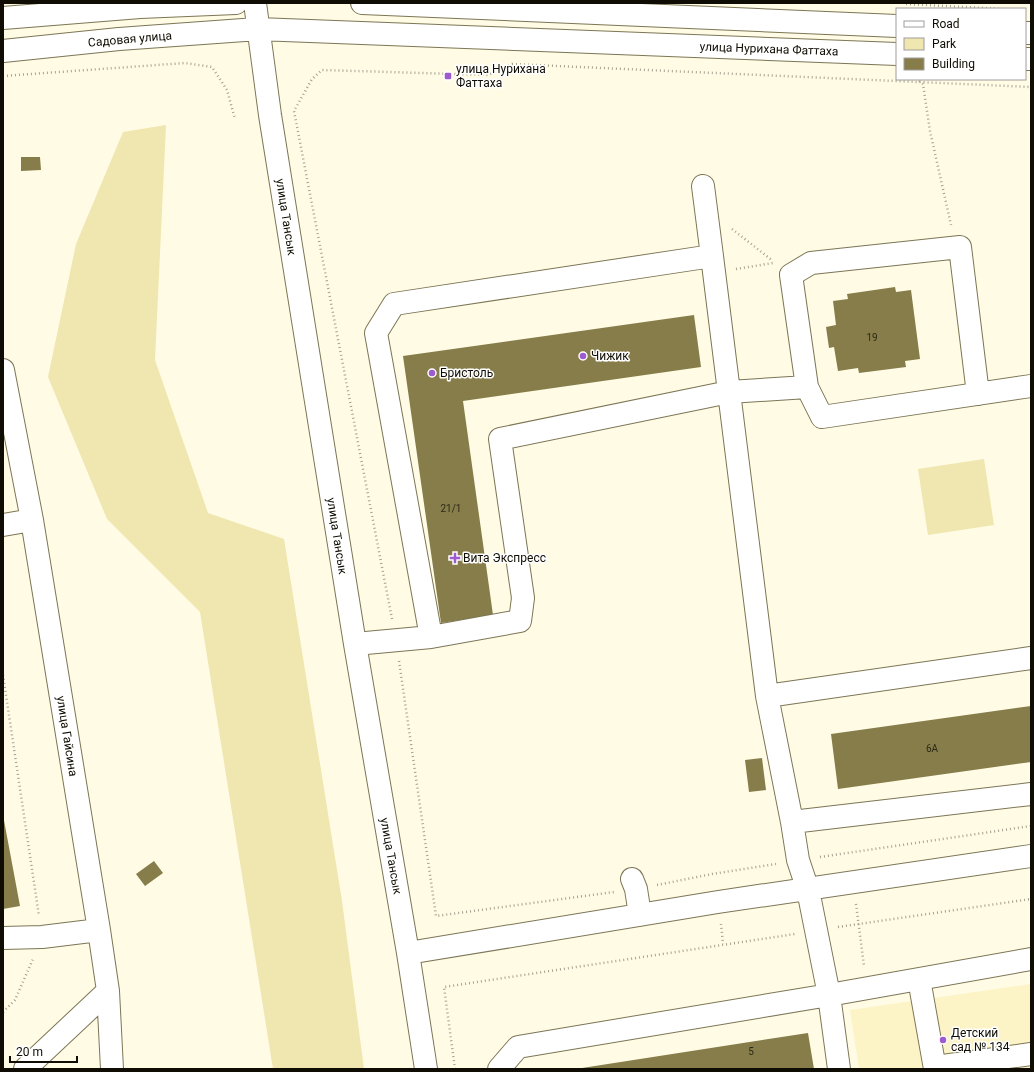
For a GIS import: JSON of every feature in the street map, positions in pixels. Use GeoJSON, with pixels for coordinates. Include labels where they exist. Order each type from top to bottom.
{"type":"FeatureCollection","features":[{"type":"Feature","properties":{"kind":"street"},"geometry":{"type":"LineString","coordinates":[[3,18],[140,7],[236,3]]}},
{"type":"Feature","properties":{"kind":"street","name":"улица Тансык"},"geometry":{"type":"LineString","coordinates":[[255,3],[270,115],[355,644],[408,953],[426,1069]]}},
{"type":"Feature","properties":{"kind":"street"},"geometry":{"type":"LineString","coordinates":[[362,3],[677,9],[896,26]]}},
{"type":"Feature","properties":{"kind":"street","name":"Садовая улица"},"geometry":{"type":"LineString","coordinates":[[3,51],[119,39],[258,29]]}},
{"type":"Feature","properties":{"kind":"street","name":"улица Нурихана Фаттаха"},"geometry":{"type":"LineString","coordinates":[[258,29],[896,54]]}},
{"type":"Feature","properties":{"kind":"street"},"geometry":{"type":"LineString","coordinates":[[703,186],[767,696],[798,860],[808,890],[829,995],[839,1069]]}},
{"type":"Feature","properties":{"kind":"street"},"geometry":{"type":"LineString","coordinates":[[978,394],[960,247],[811,263],[791,275],[807,388],[822,417],[978,394],[1031,386]]}},
{"type":"Feature","properties":{"kind":"street"},"geometry":{"type":"LineString","coordinates":[[431,637],[376,334],[394,304],[713,264]]}},
{"type":"Feature","properties":{"kind":"street","name":"улица Гайсина"},"geometry":{"type":"LineString","coordinates":[[3,370],[32,520],[99,930],[108,991],[112,1069]]}},
{"type":"Feature","properties":{"kind":"street"},"geometry":{"type":"LineString","coordinates":[[355,644],[431,637],[520,621],[523,598],[500,440],[729,392],[807,388]]}},
{"type":"Feature","properties":{"kind":"street"},"geometry":{"type":"LineString","coordinates":[[3,525],[32,520]]}},
{"type":"Feature","properties":{"kind":"street"},"geometry":{"type":"LineString","coordinates":[[767,696],[1031,658]]}},
{"type":"Feature","properties":{"kind":"street"},"geometry":{"type":"LineString","coordinates":[[792,822],[1031,794]]}},
{"type":"Feature","properties":{"kind":"street"},"geometry":{"type":"LineString","coordinates":[[408,953],[640,914],[1031,856]]}},
{"type":"Feature","properties":{"kind":"street"},"geometry":{"type":"LineString","coordinates":[[634,884],[640,914]]}},
{"type":"Feature","properties":{"kind":"street"},"geometry":{"type":"LineString","coordinates":[[3,938],[42,937],[99,930]]}},
{"type":"Feature","properties":{"kind":"street"},"geometry":{"type":"LineString","coordinates":[[499,1069],[518,1046],[1031,960]]}},
{"type":"Feature","properties":{"kind":"street"},"geometry":{"type":"LineString","coordinates":[[918,979],[935,1068],[1031,1054]]}},
{"type":"Feature","properties":{"kind":"street"},"geometry":{"type":"LineString","coordinates":[[25,1069],[108,991]]}},
{"type":"Feature","properties":{"kind":"path"},"geometry":{"type":"LineString","coordinates":[[899,4],[983,8]]}},
{"type":"Feature","properties":{"kind":"path"},"geometry":{"type":"LineString","coordinates":[[3,76],[185,63],[212,67],[227,90],[235,120]]}},
{"type":"Feature","properties":{"kind":"path"},"geometry":{"type":"LineString","coordinates":[[1031,87],[512,64],[488,76],[322,70],[312,79],[294,111],[396,640],[436,916],[634,884],[712,874],[1031,826]]}},
{"type":"Feature","properties":{"kind":"path"},"geometry":{"type":"LineString","coordinates":[[919,81],[923,84],[930,131],[946,202],[954,248]]}},
{"type":"Feature","properties":{"kind":"path"},"geometry":{"type":"LineString","coordinates":[[706,208],[775,263],[713,264]]}},
{"type":"Feature","properties":{"kind":"path"},"geometry":{"type":"LineString","coordinates":[[3,675],[42,937],[15,1000],[3,1012]]}},
{"type":"Feature","properties":{"kind":"path"},"geometry":{"type":"LineString","coordinates":[[855,897],[868,988]]}},
{"type":"Feature","properties":{"kind":"path"},"geometry":{"type":"LineString","coordinates":[[455,1069],[444,987],[816,931],[858,923],[1031,899]]}},
{"type":"Feature","properties":{"kind":"path"},"geometry":{"type":"LineString","coordinates":[[720,920],[723,944]]}},
{"type":"Feature","properties":{"kind":"shaded area","name":"Детский сад № 134"},"geometry":{"type":"Polygon","coordinates":[[[1031,984],[1031,1069],[859,1069],[850,1010],[1031,984]]]}},
{"type":"Feature","properties":{"kind":"green space"},"geometry":{"type":"Polygon","coordinates":[[[166,125],[155,360],[208,513],[284,539],[342,901],[364,1069],[273,1069],[200,612],[107,519],[48,377],[76,244],[123,132],[166,125]]]}},
{"type":"Feature","properties":{"kind":"green space"},"geometry":{"type":"Polygon","coordinates":[[[984,459],[994,525],[928,535],[918,469],[984,459]]]}},
{"type":"Feature","properties":{"kind":"building"},"geometry":{"type":"Polygon","coordinates":[[[21,157],[40,157],[41,170],[21,171],[21,157]]]}},
{"type":"Feature","properties":{"kind":"building"},"geometry":{"type":"Polygon","coordinates":[[[895,287],[896,292],[911,290],[920,359],[905,361],[906,367],[859,373],[858,368],[838,371],[834,347],[829,348],[826,327],[836,325],[833,301],[848,299],[847,294],[895,287]]]}},
{"type":"Feature","properties":{"kind":"building"},"geometry":{"type":"Polygon","coordinates":[[[694,315],[701,367],[463,401],[493,615],[441,623],[403,356],[694,315]]]}},
{"type":"Feature","properties":{"kind":"building"},"geometry":{"type":"Polygon","coordinates":[[[1031,706],[1031,762],[838,789],[831,734],[1031,706]]]}},
{"type":"Feature","properties":{"kind":"building"},"geometry":{"type":"Polygon","coordinates":[[[762,758],[766,790],[749,792],[745,760],[762,758]]]}},
{"type":"Feature","properties":{"kind":"building"},"geometry":{"type":"Polygon","coordinates":[[[3,815],[20,906],[3,909],[3,815]]]}},
{"type":"Feature","properties":{"kind":"building"},"geometry":{"type":"Polygon","coordinates":[[[154,861],[163,873],[145,886],[136,874],[154,861]]]}},
{"type":"Feature","properties":{"kind":"building"},"geometry":{"type":"Polygon","coordinates":[[[808,1033],[814,1069],[582,1069],[582,1068],[808,1033]]]}},
{"type":"Feature","properties":{"kind":"place","name":"улица Нурихана Фаттаха"},"geometry":{"type":"Point","coordinates":[448,76]}},
{"type":"Feature","properties":{"kind":"place","name":"Чижик"},"geometry":{"type":"Point","coordinates":[583,356]}},
{"type":"Feature","properties":{"kind":"place","name":"Бристоль"},"geometry":{"type":"Point","coordinates":[432,373]}},
{"type":"Feature","properties":{"kind":"place","name":"Вита Экспресс"},"geometry":{"type":"Point","coordinates":[455,558]}},
{"type":"Feature","properties":{"kind":"place","name":"Детский сад № 134"},"geometry":{"type":"Point","coordinates":[943,1040]}}]}
